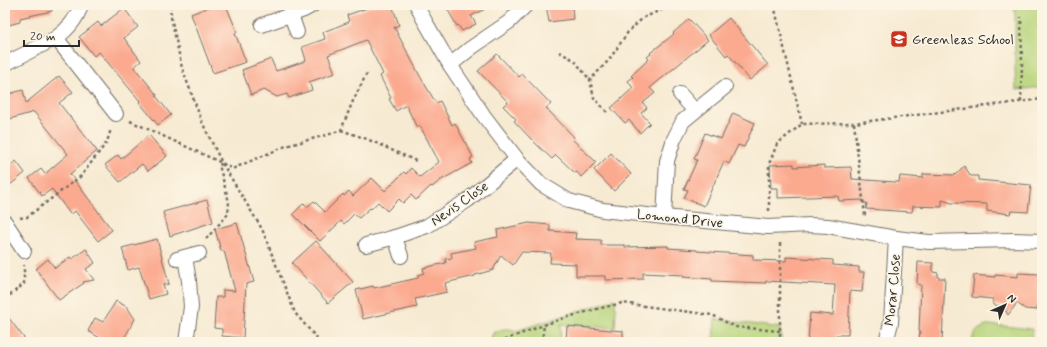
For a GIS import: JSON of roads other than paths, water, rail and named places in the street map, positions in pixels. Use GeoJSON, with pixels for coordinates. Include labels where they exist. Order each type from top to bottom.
{"type":"FeatureCollection","features":[{"type":"Feature","properties":{"kind":"street"},"geometry":{"type":"LineString","coordinates":[[5,62],[10,62],[56,38],[66,30],[79,12],[81,5]]}},
{"type":"Feature","properties":{"kind":"street"},"geometry":{"type":"LineString","coordinates":[[262,24],[291,15],[313,5]]}},
{"type":"Feature","properties":{"kind":"street","name":"Lomond Drive"},"geometry":{"type":"LineString","coordinates":[[417,5],[450,65],[484,116],[517,159],[541,184],[569,201],[603,210],[664,217],[774,227],[810,225],[828,226],[896,238],[929,242],[1013,240],[1042,241]]}},
{"type":"Feature","properties":{"kind":"street"},"geometry":{"type":"LineString","coordinates":[[450,65],[470,48],[509,22],[526,5]]}},
{"type":"Feature","properties":{"kind":"street"},"geometry":{"type":"LineString","coordinates":[[291,15],[297,32]]}},
{"type":"Feature","properties":{"kind":"street"},"geometry":{"type":"LineString","coordinates":[[56,38],[116,114]]}},
{"type":"Feature","properties":{"kind":"street"},"geometry":{"type":"LineString","coordinates":[[664,217],[667,161],[674,140],[683,121],[725,87]]}},
{"type":"Feature","properties":{"kind":"street"},"geometry":{"type":"LineString","coordinates":[[680,94],[695,111]]}},
{"type":"Feature","properties":{"kind":"street","name":"Nevis Close"},"geometry":{"type":"LineString","coordinates":[[366,245],[427,226],[468,200],[517,159]]}},
{"type":"Feature","properties":{"kind":"street"},"geometry":{"type":"LineString","coordinates":[[5,222],[24,251]]}},
{"type":"Feature","properties":{"kind":"street"},"geometry":{"type":"LineString","coordinates":[[395,237],[401,256]]}},
{"type":"Feature","properties":{"kind":"street","name":"Morar Close"},"geometry":{"type":"LineString","coordinates":[[886,342],[891,324],[896,238]]}},
{"type":"Feature","properties":{"kind":"street"},"geometry":{"type":"LineString","coordinates":[[186,342],[191,307],[188,281],[181,258],[199,253]]}},
{"type":"Feature","properties":{"kind":"place","name":"Greenleas School"},"geometry":{"type":"Point","coordinates":[899,39]}}]}
